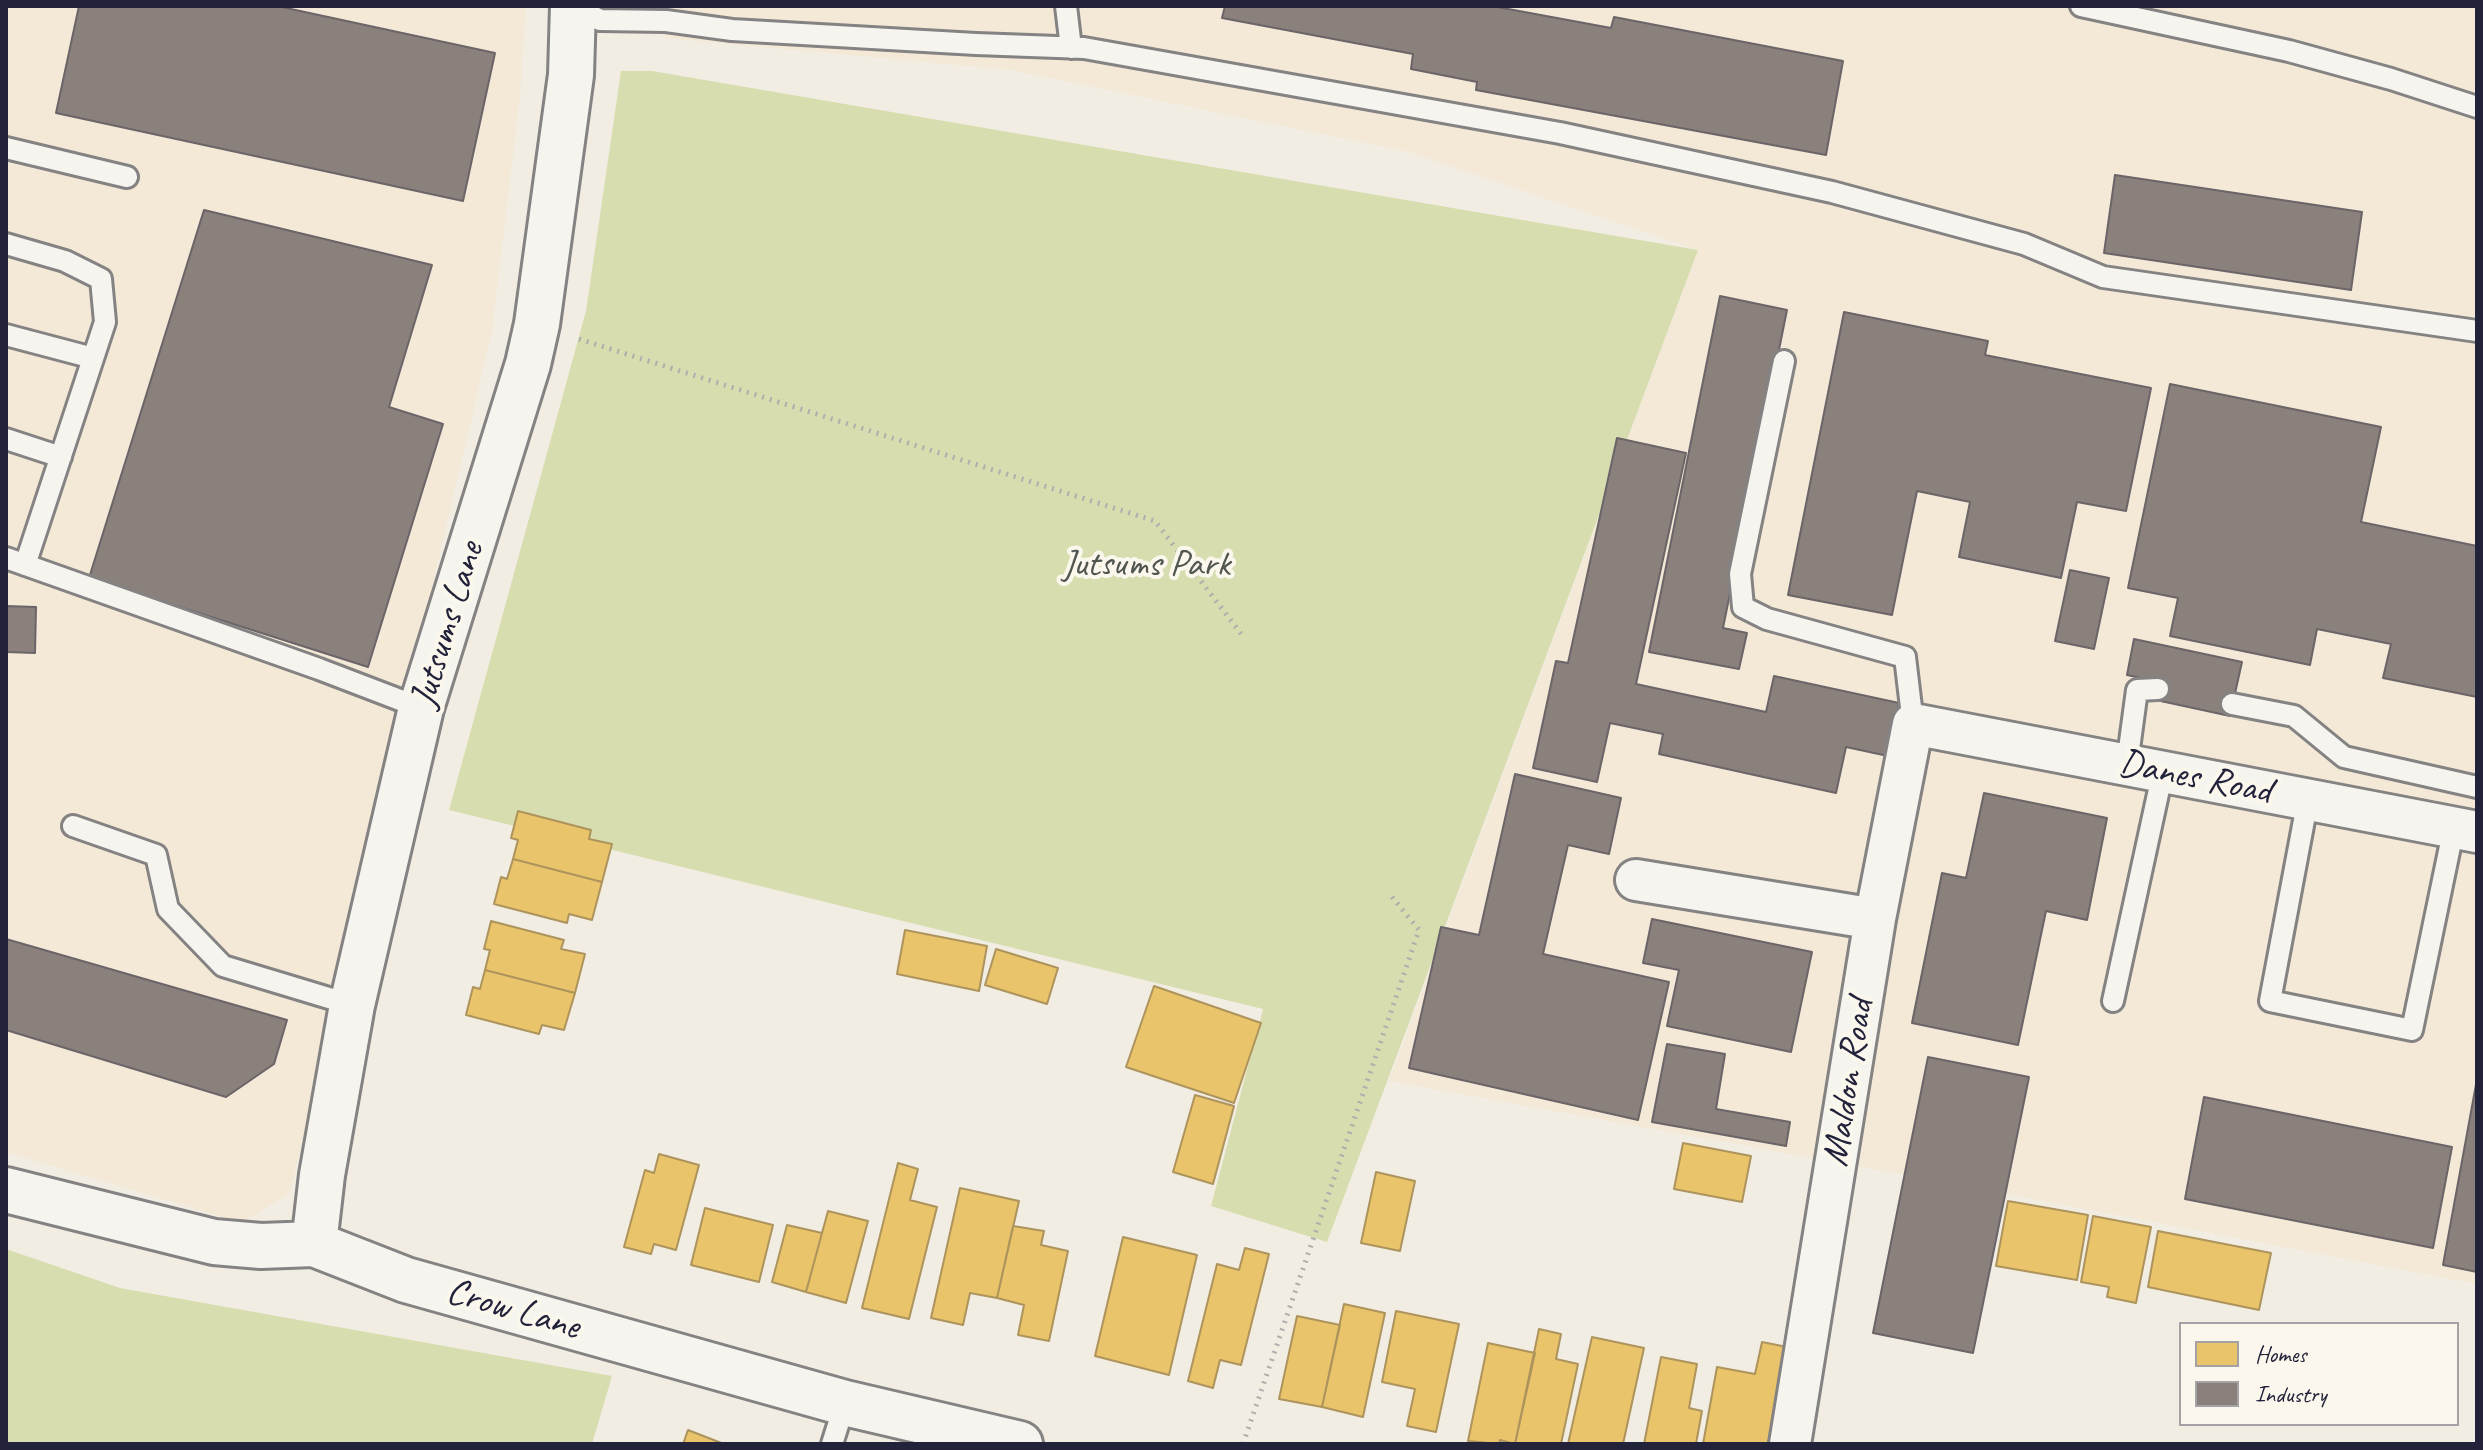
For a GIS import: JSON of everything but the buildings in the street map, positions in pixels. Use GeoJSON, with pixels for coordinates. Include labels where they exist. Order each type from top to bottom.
{"type":"FeatureCollection","features":[{"type":"Feature","properties":{"kind":"street","name":"Jutsums Lane"},"geometry":{"type":"LineString","coordinates":[[314,1244],[322,1175],[352,1005],[421,708],[528,364],[537,324],[571,75],[574,6]]}},
{"type":"Feature","properties":{"kind":"street","name":"Danes Road"},"geometry":{"type":"LineString","coordinates":[[1913,724],[2466,829]]}},
{"type":"Feature","properties":{"kind":"street","name":"Maldon Road"},"geometry":{"type":"LineString","coordinates":[[1790,1444],[1875,919],[1913,724]]}},
{"type":"Feature","properties":{"kind":"street"},"geometry":{"type":"LineString","coordinates":[[1636,880],[1875,919]]}},
{"type":"Feature","properties":{"kind":"street","name":"Crow Lane"},"geometry":{"type":"LineString","coordinates":[[6,1190],[214,1242],[261,1246],[314,1244],[406,1280],[845,1403],[1020,1444]]}},
{"type":"Feature","properties":{"kind":"lane"},"geometry":{"type":"LineString","coordinates":[[574,6],[600,20],[666,21],[747,31],[1084,48],[1560,133],[1817,189],[2024,244],[2103,277],[2477,331]]}},
{"type":"Feature","properties":{"kind":"lane"},"geometry":{"type":"LineString","coordinates":[[1066,6],[1071,48]]}},
{"type":"Feature","properties":{"kind":"lane"},"geometry":{"type":"LineString","coordinates":[[2081,6],[2289,51],[2477,107]]}},
{"type":"Feature","properties":{"kind":"lane"},"geometry":{"type":"LineString","coordinates":[[6,148],[127,177]]}},
{"type":"Feature","properties":{"kind":"lane"},"geometry":{"type":"LineString","coordinates":[[6,244],[65,261],[101,279],[105,322],[61,457],[16,561],[421,708]]}},
{"type":"Feature","properties":{"kind":"lane"},"geometry":{"type":"LineString","coordinates":[[6,335],[93,358]]}},
{"type":"Feature","properties":{"kind":"lane"},"geometry":{"type":"LineString","coordinates":[[1784,361],[1740,574],[1743,607],[1767,619],[1905,657],[1913,724]]}},
{"type":"Feature","properties":{"kind":"lane"},"geometry":{"type":"LineString","coordinates":[[6,439],[61,457]]}},
{"type":"Feature","properties":{"kind":"lane"},"geometry":{"type":"LineString","coordinates":[[2113,1001],[2145,768],[2137,690],[2158,689]]}},
{"type":"Feature","properties":{"kind":"lane"},"geometry":{"type":"LineString","coordinates":[[2232,704],[2294,716],[2344,757],[2477,787]]}},
{"type":"Feature","properties":{"kind":"lane"},"geometry":{"type":"LineString","coordinates":[[2308,799],[2270,1001],[2412,1030],[2466,829]]}},
{"type":"Feature","properties":{"kind":"lane"},"geometry":{"type":"LineString","coordinates":[[73,826],[156,855],[168,909],[223,966],[352,1005]]}},
{"type":"Feature","properties":{"kind":"lane"},"geometry":{"type":"LineString","coordinates":[[832,1444],[845,1403]]}},
{"type":"Feature","properties":{"kind":"path"},"geometry":{"type":"LineString","coordinates":[[579,339],[1155,521],[1242,635]]}},
{"type":"Feature","properties":{"kind":"path"},"geometry":{"type":"LineString","coordinates":[[1243,1444],[1419,930],[1392,897]]}},
{"type":"Feature","properties":{"kind":"shaded area"},"geometry":{"type":"Polygon","coordinates":[[[6,6],[526,6],[520,96],[492,331],[290,1193],[242,1223],[6,1152],[6,6]]]}},
{"type":"Feature","properties":{"kind":"shaded area"},"geometry":{"type":"Polygon","coordinates":[[[667,6],[2477,6],[2477,1284],[1923,1178],[1389,1081],[1698,250],[1409,152],[1011,70],[665,38],[667,6]]]}},
{"type":"Feature","properties":{"kind":"green space","name":"Jutsums Park"},"geometry":{"type":"Polygon","coordinates":[[[621,71],[652,71],[1698,250],[1327,1242],[1211,1206],[1263,1009],[449,810],[586,311],[621,71]]]}},
{"type":"Feature","properties":{"kind":"green space"},"geometry":{"type":"Polygon","coordinates":[[[6,1249],[120,1288],[612,1376],[592,1444],[6,1444],[6,1249]]]}}]}
